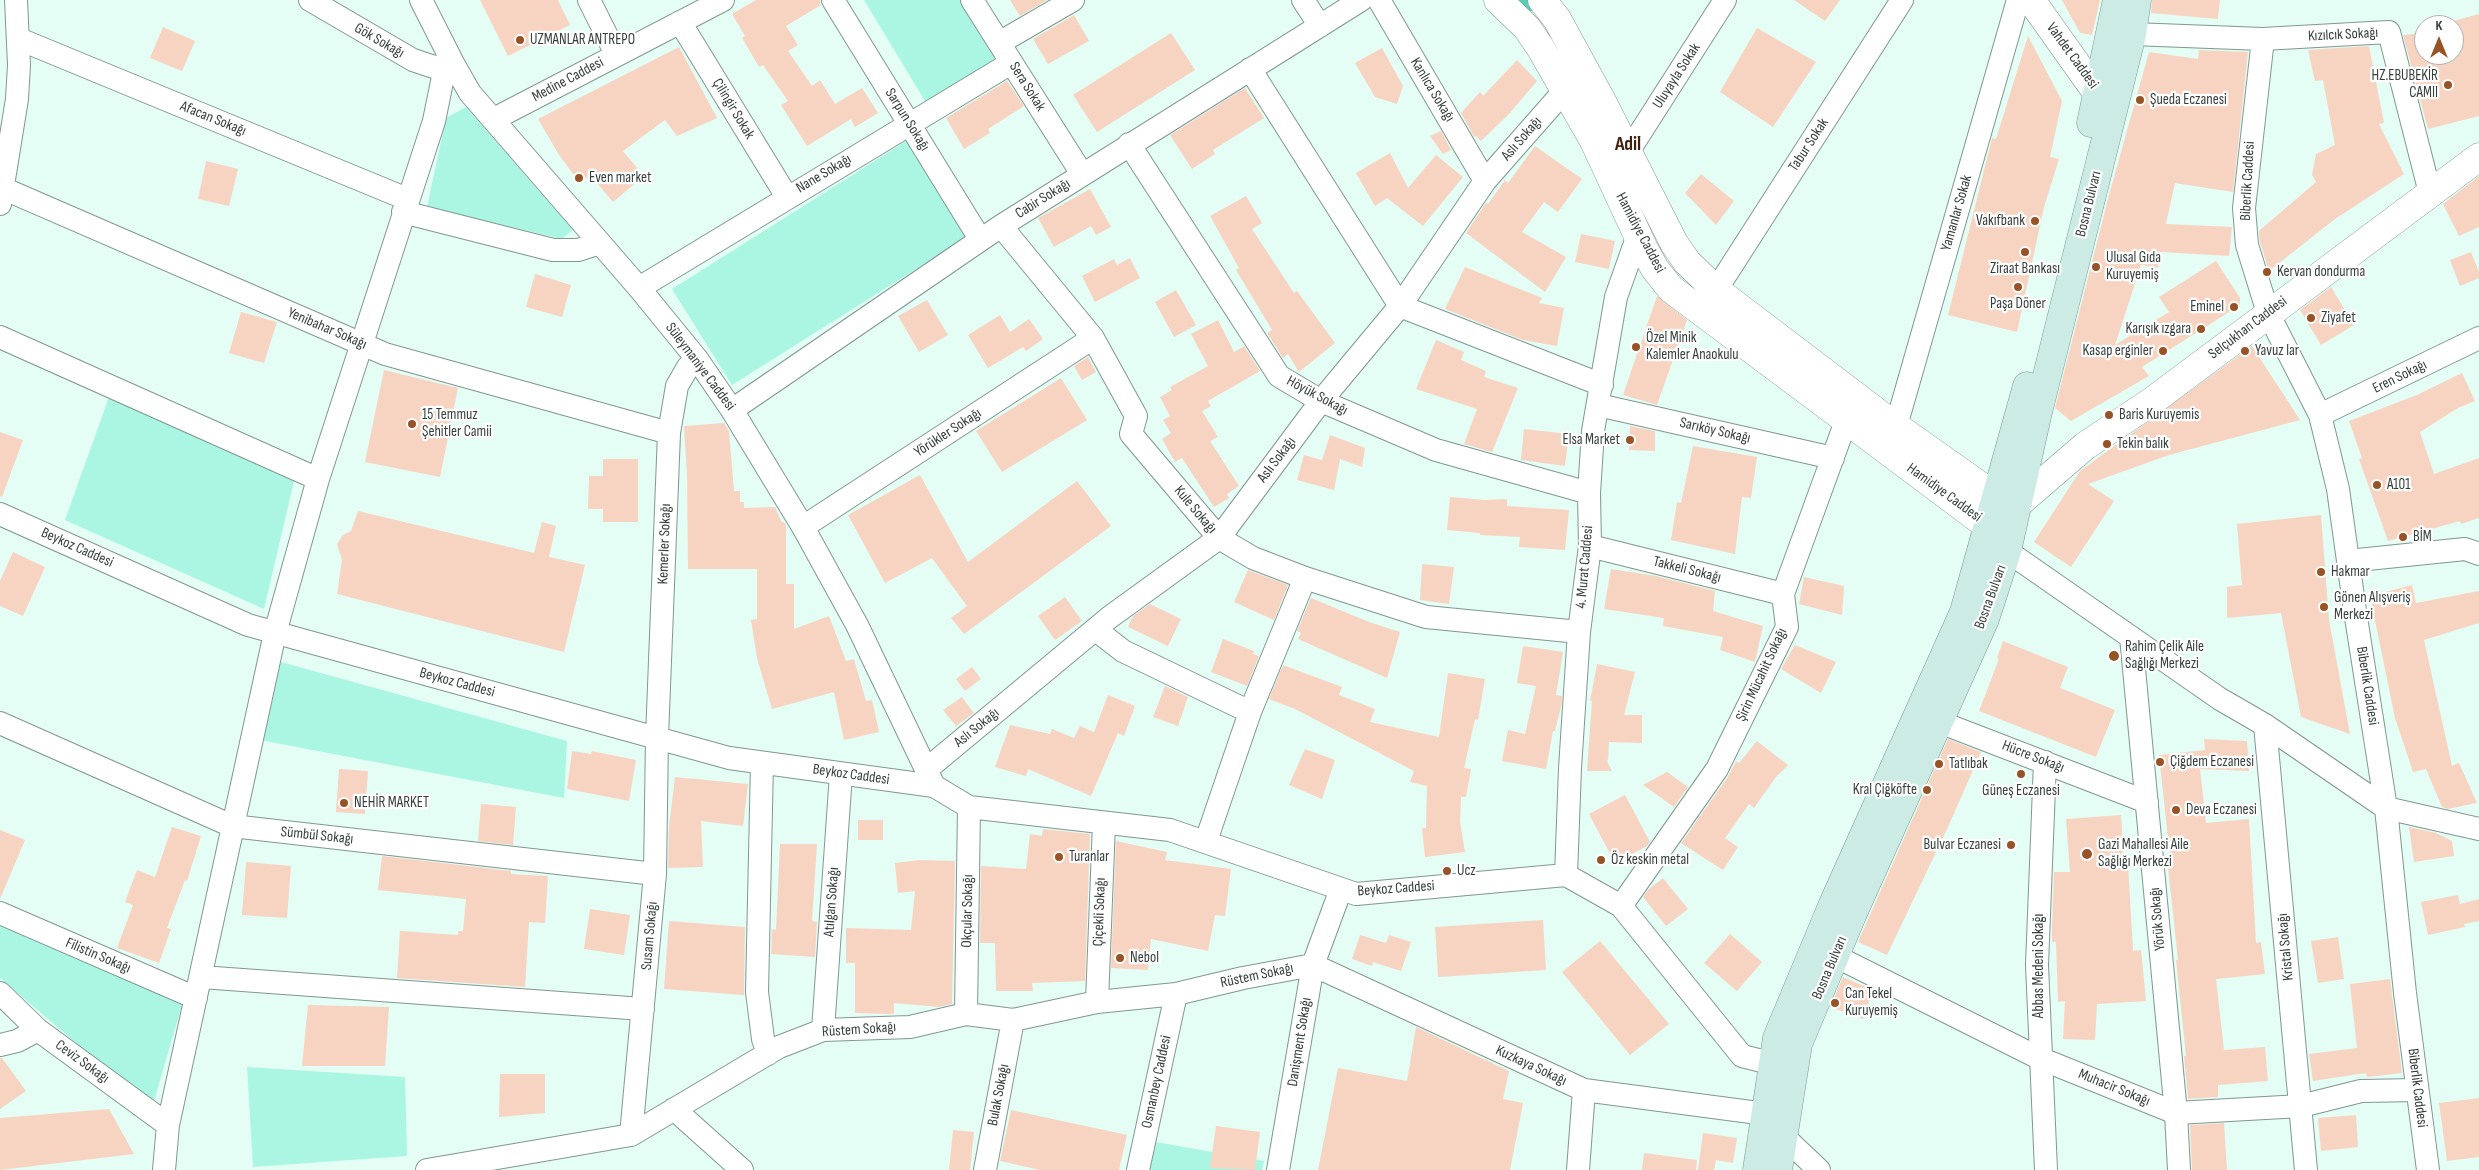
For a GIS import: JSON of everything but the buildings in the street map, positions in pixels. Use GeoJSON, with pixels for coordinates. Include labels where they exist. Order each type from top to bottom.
{"type":"FeatureCollection","features":[{"type":"Feature","properties":{"kind":"main road","name":"Bosna Bulvarı"},"geometry":{"type":"LineString","coordinates":[[2105,102],[2117,0]]}},
{"type":"Feature","properties":{"kind":"main road","name":"Bosna Bulvarı"},"geometry":{"type":"LineString","coordinates":[[1778,1170],[1784,1136],[1784,1067],[1781,1030],[1833,904],[1929,717],[1985,619],[2003,536],[2027,384],[2078,185],[2105,102],[2132,34],[2137,0]]}},
{"type":"Feature","properties":{"kind":"main road","name":"Bosna Bulvarı"},"geometry":{"type":"LineString","coordinates":[[1757,1170],[1766,1114],[1784,1067],[1798,1044],[1835,956],[1929,717]]}},
{"type":"Feature","properties":{"kind":"street"},"geometry":{"type":"LineString","coordinates":[[1,193],[17,100],[19,38],[16,0]]}},
{"type":"Feature","properties":{"kind":"street","name":"Gök Sokağı"},"geometry":{"type":"LineString","coordinates":[[310,0],[423,65],[449,66]]}},
{"type":"Feature","properties":{"kind":"street","name":"Süleymaniye Caddesi"},"geometry":{"type":"LineString","coordinates":[[421,0],[449,66],[470,93],[639,288],[697,359],[732,410],[803,527],[857,626],[930,778]]}},
{"type":"Feature","properties":{"kind":"street"},"geometry":{"type":"LineString","coordinates":[[589,0],[616,54]]}},
{"type":"Feature","properties":{"kind":"street","name":"Medine Caddesi"},"geometry":{"type":"LineString","coordinates":[[494,119],[723,0]]}},
{"type":"Feature","properties":{"kind":"street","name":"Sarpun Sokağı"},"geometry":{"type":"LineString","coordinates":[[833,0],[980,239]]}},
{"type":"Feature","properties":{"kind":"street","name":"Sera Sokak"},"geometry":{"type":"LineString","coordinates":[[972,0],[1082,174]]}},
{"type":"Feature","properties":{"kind":"street"},"geometry":{"type":"LineString","coordinates":[[999,43],[1073,0]]}},
{"type":"Feature","properties":{"kind":"street"},"geometry":{"type":"LineString","coordinates":[[1303,0],[1320,26]]}},
{"type":"Feature","properties":{"kind":"street","name":"Cabir Sokağı"},"geometry":{"type":"LineString","coordinates":[[732,410],[980,239],[1128,144],[1361,0]]}},
{"type":"Feature","properties":{"kind":"street","name":"Kanlıca Sokağı"},"geometry":{"type":"LineString","coordinates":[[1379,0],[1485,181]]}},
{"type":"Feature","properties":{"kind":"street","name":"Hamidiye Caddesi"},"geometry":{"type":"LineString","coordinates":[[1498,0],[1527,28],[1565,90],[1594,141],[1656,269],[1671,289],[2003,536]]}},
{"type":"Feature","properties":{"kind":"street","name":"Uluyayla Sokak"},"geometry":{"type":"LineString","coordinates":[[1628,152],[1725,0]]}},
{"type":"Feature","properties":{"kind":"street","name":"Tabur Sokak"},"geometry":{"type":"LineString","coordinates":[[1716,290],[1902,0]]}},
{"type":"Feature","properties":{"kind":"street","name":"Yamanlar Sokak"},"geometry":{"type":"LineString","coordinates":[[1896,426],[2018,0]]}},
{"type":"Feature","properties":{"kind":"street","name":"Vahdet Caddesi"},"geometry":{"type":"LineString","coordinates":[[2031,0],[2105,102]]}},
{"type":"Feature","properties":{"kind":"street","name":"Hamidiye Caddesi"},"geometry":{"type":"LineString","coordinates":[[1546,1],[1628,152],[1674,243],[1687,262],[1716,290],[1896,426],[2008,500]]}},
{"type":"Feature","properties":{"kind":"street","name":"Çilingir Sokak"},"geometry":{"type":"LineString","coordinates":[[680,22],[787,197]]}},
{"type":"Feature","properties":{"kind":"street","name":"Kızılcık Sokağı"},"geometry":{"type":"LineString","coordinates":[[2132,34],[2263,39],[2389,32],[2430,193]]}},
{"type":"Feature","properties":{"kind":"street","name":"Afacan Sokağı"},"geometry":{"type":"LineString","coordinates":[[19,38],[405,205],[553,250],[578,250],[600,243]]}},
{"type":"Feature","properties":{"kind":"street","name":"Biberlik Caddesi"},"geometry":{"type":"LineString","coordinates":[[2263,39],[2244,208],[2246,245],[2268,313],[2320,415],[2338,489],[2386,808],[2417,1090],[2428,1170]]}},
{"type":"Feature","properties":{"kind":"street","name":"Nane Sokağı"},"geometry":{"type":"LineString","coordinates":[[639,288],[1011,63]]}},
{"type":"Feature","properties":{"kind":"street"},"geometry":{"type":"LineString","coordinates":[[164,1170],[168,1125],[275,633],[318,479],[436,113],[449,66]]}},
{"type":"Feature","properties":{"kind":"street"},"geometry":{"type":"LineString","coordinates":[[1250,69],[1400,306]]}},
{"type":"Feature","properties":{"kind":"street","name":"Aslı Sokağı"},"geometry":{"type":"LineString","coordinates":[[930,778],[1110,617],[1219,538],[1321,401],[1400,306],[1485,181],[1565,90]]}},
{"type":"Feature","properties":{"kind":"street","name":"Höyük Sokağı"},"geometry":{"type":"LineString","coordinates":[[1128,144],[1279,376],[1321,401],[1436,450],[1589,493]]}},
{"type":"Feature","properties":{"kind":"street"},"geometry":{"type":"LineString","coordinates":[[1616,189],[1628,152]]}},
{"type":"Feature","properties":{"kind":"street","name":"Selçukhan Caddesi"},"geometry":{"type":"LineString","coordinates":[[2008,500],[2151,402],[2479,157]]}},
{"type":"Feature","properties":{"kind":"street","name":"Yenibahar Sokağı"},"geometry":{"type":"LineString","coordinates":[[1,193],[361,344],[395,356],[669,433]]}},
{"type":"Feature","properties":{"kind":"street","name":"Kule Sokağı"},"geometry":{"type":"LineString","coordinates":[[1000,226],[1093,338],[1136,416],[1131,434],[1219,538],[1253,558],[1305,578],[1426,617],[1579,632]]}},
{"type":"Feature","properties":{"kind":"street","name":"4. Murat Caddesi"},"geometry":{"type":"LineString","coordinates":[[1566,875],[1570,768],[1579,632],[1590,546],[1589,493],[1593,430],[1616,298],[1638,235]]}},
{"type":"Feature","properties":{"kind":"street","name":"Sarıköy Sokağı"},"geometry":{"type":"LineString","coordinates":[[1400,306],[1600,395],[1833,458]]}},
{"type":"Feature","properties":{"kind":"street"},"geometry":{"type":"LineString","coordinates":[[0,337],[318,479]]}},
{"type":"Feature","properties":{"kind":"street","name":"Yörükler Sokağı"},"geometry":{"type":"LineString","coordinates":[[803,527],[1093,338]]}},
{"type":"Feature","properties":{"kind":"street","name":"Eren Sokağı"},"geometry":{"type":"LineString","coordinates":[[2320,415],[2479,338]]}},
{"type":"Feature","properties":{"kind":"street","name":"Kemerler Sokağı"},"geometry":{"type":"LineString","coordinates":[[657,737],[669,433],[677,386],[688,367],[697,359]]}},
{"type":"Feature","properties":{"kind":"street","name":"Şirin Mücahit Sokağı"},"geometry":{"type":"LineString","coordinates":[[1621,906],[1717,769],[1787,627],[1783,594],[1846,421]]}},
{"type":"Feature","properties":{"kind":"street","name":"Beykoz Caddesi"},"geometry":{"type":"LineString","coordinates":[[0,514],[248,626],[729,758],[841,774],[930,778],[970,807],[1170,830],[1356,894],[1566,875]]}},
{"type":"Feature","properties":{"kind":"street"},"geometry":{"type":"LineString","coordinates":[[2003,536],[2131,637],[2220,699],[2264,725],[2386,808],[2479,829]]}},
{"type":"Feature","properties":{"kind":"street","name":"Takkeli Sokağı"},"geometry":{"type":"LineString","coordinates":[[1590,546],[1783,594]]}},
{"type":"Feature","properties":{"kind":"street"},"geometry":{"type":"LineString","coordinates":[[2348,561],[2474,547]]}},
{"type":"Feature","properties":{"kind":"street"},"geometry":{"type":"LineString","coordinates":[[1206,841],[1250,712],[1305,578]]}},
{"type":"Feature","properties":{"kind":"street"},"geometry":{"type":"LineString","coordinates":[[1096,630],[1123,650],[1250,712]]}},
{"type":"Feature","properties":{"kind":"street","name":"Yörük Sokağı"},"geometry":{"type":"LineString","coordinates":[[2131,637],[2176,1113],[2179,1170]]}},
{"type":"Feature","properties":{"kind":"street","name":"Hücre Sokağı"},"geometry":{"type":"LineString","coordinates":[[1929,717],[2147,802]]}},
{"type":"Feature","properties":{"kind":"street","name":"Sümbül Sokağı"},"geometry":{"type":"LineString","coordinates":[[0,722],[232,826],[655,874]]}},
{"type":"Feature","properties":{"kind":"street","name":"Kristal Sokağı"},"geometry":{"type":"LineString","coordinates":[[2264,725],[2306,1170]]}},
{"type":"Feature","properties":{"kind":"street","name":"Susam Sokağı"},"geometry":{"type":"LineString","coordinates":[[631,1135],[655,874],[657,737]]}},
{"type":"Feature","properties":{"kind":"street","name":"Abbas Medeni Sokağı"},"geometry":{"type":"LineString","coordinates":[[2045,762],[2037,965],[2039,1058],[2046,1170]]}},
{"type":"Feature","properties":{"kind":"street"},"geometry":{"type":"LineString","coordinates":[[762,763],[757,992],[768,1054]]}},
{"type":"Feature","properties":{"kind":"street","name":"Atılgan Sokağı"},"geometry":{"type":"LineString","coordinates":[[823,1030],[841,774]]}},
{"type":"Feature","properties":{"kind":"street","name":"Okçular Sokağı"},"geometry":{"type":"LineString","coordinates":[[966,1014],[970,807]]}},
{"type":"Feature","properties":{"kind":"street","name":"Çiçekli Sokağı"},"geometry":{"type":"LineString","coordinates":[[1097,1002],[1104,822]]}},
{"type":"Feature","properties":{"kind":"street"},"geometry":{"type":"LineString","coordinates":[[1566,875],[1621,906],[1742,1056],[1784,1067]]}},
{"type":"Feature","properties":{"kind":"street","name":"Danişment Sokağı"},"geometry":{"type":"LineString","coordinates":[[1278,1170],[1313,965],[1341,888]]}},
{"type":"Feature","properties":{"kind":"street","name":"Filistin Sokağı"},"geometry":{"type":"LineString","coordinates":[[0,914],[199,987],[643,1009]]}},
{"type":"Feature","properties":{"kind":"street","name":"Muhacir Sokağı"},"geometry":{"type":"LineString","coordinates":[[1835,956],[2039,1058],[2176,1113],[2301,1106],[2361,1091],[2417,1090]]}},
{"type":"Feature","properties":{"kind":"street","name":"Rüstem Sokağı"},"geometry":{"type":"LineString","coordinates":[[427,1170],[631,1135],[779,1047],[823,1030],[910,1027],[966,1014],[1013,1020],[1097,1002],[1176,994],[1243,978],[1313,965]]}},
{"type":"Feature","properties":{"kind":"street","name":"Kuzkaya Sokağı"},"geometry":{"type":"LineString","coordinates":[[1313,965],[1584,1090],[1766,1114]]}},
{"type":"Feature","properties":{"kind":"street","name":"Ceviz Sokağı"},"geometry":{"type":"LineString","coordinates":[[0,993],[38,1030],[168,1125]]}},
{"type":"Feature","properties":{"kind":"street","name":"Osmanbey Caddesi"},"geometry":{"type":"LineString","coordinates":[[1138,1170],[1176,994]]}},
{"type":"Feature","properties":{"kind":"street","name":"Bulak Sokağı"},"geometry":{"type":"LineString","coordinates":[[985,1170],[1013,1020]]}},
{"type":"Feature","properties":{"kind":"street"},"geometry":{"type":"LineString","coordinates":[[0,1045],[17,1041],[38,1030]]}},
{"type":"Feature","properties":{"kind":"street"},"geometry":{"type":"LineString","coordinates":[[1578,1170],[1584,1090]]}},
{"type":"Feature","properties":{"kind":"street"},"geometry":{"type":"LineString","coordinates":[[674,1108],[742,1170]]}},
{"type":"Feature","properties":{"kind":"street"},"geometry":{"type":"LineString","coordinates":[[1784,1136],[1819,1170]]}},
{"type":"Feature","properties":{"kind":"green space"},"geometry":{"type":"Polygon","coordinates":[[[864,0],[973,0],[1006,51],[931,111],[864,0]]]}},
{"type":"Feature","properties":{"kind":"green space"},"geometry":{"type":"Polygon","coordinates":[[[466,107],[573,230],[562,239],[427,207],[446,118],[466,107]]]}},
{"type":"Feature","properties":{"kind":"green space"},"geometry":{"type":"Polygon","coordinates":[[[911,138],[972,234],[732,385],[672,289],[911,138]]]}},
{"type":"Feature","properties":{"kind":"green space"},"geometry":{"type":"Polygon","coordinates":[[[109,397],[294,481],[264,609],[65,520],[109,397]]]}},
{"type":"Feature","properties":{"kind":"green space"},"geometry":{"type":"Polygon","coordinates":[[[281,662],[567,741],[564,798],[260,740],[281,662]]]}},
{"type":"Feature","properties":{"kind":"green space"},"geometry":{"type":"Polygon","coordinates":[[[0,922],[183,1001],[152,1108],[0,978],[0,922]]]}},
{"type":"Feature","properties":{"kind":"green space"},"geometry":{"type":"Polygon","coordinates":[[[247,1067],[405,1077],[407,1156],[253,1167],[247,1067]]]}},
{"type":"Feature","properties":{"kind":"green space"},"geometry":{"type":"Polygon","coordinates":[[[1144,1140],[1264,1161],[1262,1170],[1138,1170],[1144,1140]]]}},
{"type":"Feature","properties":{"kind":"place","name":"UZMANLAR ANTREPO"},"geometry":{"type":"Point","coordinates":[520,40]}},
{"type":"Feature","properties":{"kind":"place","name":"HZ.EBUBEKİR CAMII"},"geometry":{"type":"Point","coordinates":[2448,85]}},
{"type":"Feature","properties":{"kind":"place","name":"Şueda Eczanesi"},"geometry":{"type":"Point","coordinates":[2140,100]}},
{"type":"Feature","properties":{"kind":"place","name":"Even market"},"geometry":{"type":"Point","coordinates":[579,178]}},
{"type":"Feature","properties":{"kind":"place","name":"Vakıfbank"},"geometry":{"type":"Point","coordinates":[2035,221]}},
{"type":"Feature","properties":{"kind":"place","name":"Ziraat Bankası"},"geometry":{"type":"Point","coordinates":[2025,252]}},
{"type":"Feature","properties":{"kind":"place","name":"Ulusal Gıda Kuruyemiş"},"geometry":{"type":"Point","coordinates":[2096,267]}},
{"type":"Feature","properties":{"kind":"place","name":"Kervan dondurma"},"geometry":{"type":"Point","coordinates":[2267,272]}},
{"type":"Feature","properties":{"kind":"place","name":"Paşa Döner"},"geometry":{"type":"Point","coordinates":[2018,287]}},
{"type":"Feature","properties":{"kind":"place","name":"Eminel"},"geometry":{"type":"Point","coordinates":[2234,307]}},
{"type":"Feature","properties":{"kind":"place","name":"Ziyafet"},"geometry":{"type":"Point","coordinates":[2311,318]}},
{"type":"Feature","properties":{"kind":"place","name":"Karışık ızgara"},"geometry":{"type":"Point","coordinates":[2201,329]}},
{"type":"Feature","properties":{"kind":"place","name":"Özel Minik Kalemler Anaokulu"},"geometry":{"type":"Point","coordinates":[1636,347]}},
{"type":"Feature","properties":{"kind":"place","name":"Kasap erginler"},"geometry":{"type":"Point","coordinates":[2163,351]}},
{"type":"Feature","properties":{"kind":"place","name":"Yavuz lar"},"geometry":{"type":"Point","coordinates":[2245,351]}},
{"type":"Feature","properties":{"kind":"place","name":"Baris Kuruyemis"},"geometry":{"type":"Point","coordinates":[2109,415]}},
{"type":"Feature","properties":{"kind":"place","name":"15 Temmuz Şehitler Camii"},"geometry":{"type":"Point","coordinates":[412,424]}},
{"type":"Feature","properties":{"kind":"place","name":"Elsa Market"},"geometry":{"type":"Point","coordinates":[1630,440]}},
{"type":"Feature","properties":{"kind":"place","name":"Tekin balık"},"geometry":{"type":"Point","coordinates":[2107,444]}},
{"type":"Feature","properties":{"kind":"place","name":"A101"},"geometry":{"type":"Point","coordinates":[2377,485]}},
{"type":"Feature","properties":{"kind":"place","name":"BİM"},"geometry":{"type":"Point","coordinates":[2403,537]}},
{"type":"Feature","properties":{"kind":"place","name":"Hakmar"},"geometry":{"type":"Point","coordinates":[2321,572]}},
{"type":"Feature","properties":{"kind":"place","name":"Gönen Alışveriş Merkezi"},"geometry":{"type":"Point","coordinates":[2324,607]}},
{"type":"Feature","properties":{"kind":"place","name":"Rahim Çelik Aile Sağlığı Merkezi"},"geometry":{"type":"Point","coordinates":[2114,656]}},
{"type":"Feature","properties":{"kind":"place","name":"Çiğdem Eczanesi"},"geometry":{"type":"Point","coordinates":[2160,762]}},
{"type":"Feature","properties":{"kind":"place","name":"Tatlıbak"},"geometry":{"type":"Point","coordinates":[1939,764]}},
{"type":"Feature","properties":{"kind":"place","name":"Güneş Eczanesi"},"geometry":{"type":"Point","coordinates":[2021,774]}},
{"type":"Feature","properties":{"kind":"place","name":"Kral Çiğköfte"},"geometry":{"type":"Point","coordinates":[1927,790]}},
{"type":"Feature","properties":{"kind":"place","name":"NEHİR MARKET"},"geometry":{"type":"Point","coordinates":[344,803]}},
{"type":"Feature","properties":{"kind":"place","name":"Deva Eczanesi"},"geometry":{"type":"Point","coordinates":[2176,810]}},
{"type":"Feature","properties":{"kind":"place","name":"Bulvar Eczanesi"},"geometry":{"type":"Point","coordinates":[2011,845]}},
{"type":"Feature","properties":{"kind":"place","name":"Gazi Mahallesi Aile Sağlığı Merkezi"},"geometry":{"type":"Point","coordinates":[2087,854]}},
{"type":"Feature","properties":{"kind":"place","name":"Turanlar"},"geometry":{"type":"Point","coordinates":[1059,857]}},
{"type":"Feature","properties":{"kind":"place","name":"Öz keskin metal"},"geometry":{"type":"Point","coordinates":[1601,860]}},
{"type":"Feature","properties":{"kind":"place","name":"Ucz"},"geometry":{"type":"Point","coordinates":[1447,871]}},
{"type":"Feature","properties":{"kind":"place","name":"Nebol"},"geometry":{"type":"Point","coordinates":[1120,958]}},
{"type":"Feature","properties":{"kind":"place","name":"Can Tekel Kuruyemiş"},"geometry":{"type":"Point","coordinates":[1835,1003]}},
{"type":"Feature","properties":{"kind":"district","name":"Adil"},"geometry":{"type":"Point","coordinates":[1628,145]}}]}
